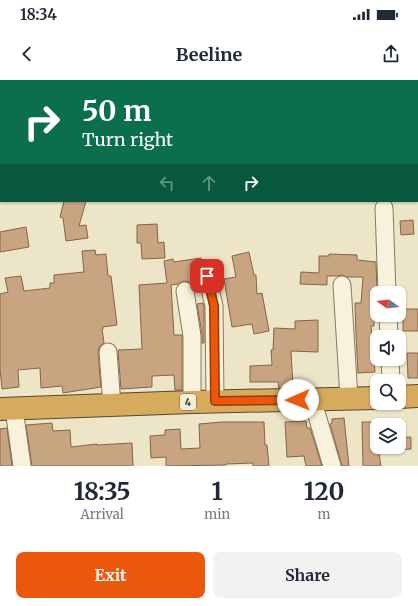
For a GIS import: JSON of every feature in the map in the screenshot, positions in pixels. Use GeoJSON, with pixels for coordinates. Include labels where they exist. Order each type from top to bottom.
{"type":"FeatureCollection","features":[{"type":"Feature","properties":{"kind":"highway"},"geometry":{"type":"LineString","coordinates":[[406,397],[418,396]]}},
{"type":"Feature","properties":{"kind":"highway","name":"4"},"geometry":{"type":"LineString","coordinates":[[7,409],[215,401],[370,398]]}},
{"type":"Feature","properties":{"kind":"street"},"geometry":{"type":"LineString","coordinates":[[384,208],[388,286]]}},
{"type":"Feature","properties":{"kind":"street"},"geometry":{"type":"LineString","coordinates":[[207,276],[214,306],[215,401]]}},
{"type":"Feature","properties":{"kind":"street"},"geometry":{"type":"LineString","coordinates":[[342,285],[349,398]]}},
{"type":"Feature","properties":{"kind":"street"},"geometry":{"type":"LineString","coordinates":[[185,291],[192,336],[192,402]]}},
{"type":"Feature","properties":{"kind":"street"},"geometry":{"type":"LineString","coordinates":[[108,352],[112,405]]}},
{"type":"Feature","properties":{"kind":"street"},"geometry":{"type":"LineString","coordinates":[[312,399],[332,466]]}},
{"type":"Feature","properties":{"kind":"street"},"geometry":{"type":"LineString","coordinates":[[7,409],[22,466]]}},
{"type":"Feature","properties":{"kind":"building"},"geometry":{"type":"Polygon","coordinates":[[[64,202],[86,202],[79,226],[86,225],[88,238],[66,241],[63,218],[60,217],[64,202]]]}},
{"type":"Feature","properties":{"kind":"building"},"geometry":{"type":"Polygon","coordinates":[[[413,220],[414,234],[401,235],[400,221],[413,220]]]}},
{"type":"Feature","properties":{"kind":"building"},"geometry":{"type":"Polygon","coordinates":[[[157,224],[158,243],[164,242],[165,258],[142,259],[141,243],[137,243],[137,225],[157,224]]]}},
{"type":"Feature","properties":{"kind":"building"},"geometry":{"type":"Polygon","coordinates":[[[26,227],[29,247],[0,252],[0,232],[26,227]]]}},
{"type":"Feature","properties":{"kind":"building"},"geometry":{"type":"Polygon","coordinates":[[[95,250],[96,255],[106,254],[108,276],[111,276],[117,325],[103,327],[102,329],[104,343],[99,347],[98,353],[101,387],[63,393],[62,386],[41,388],[40,368],[18,370],[19,387],[2,389],[0,369],[0,294],[8,292],[5,278],[21,276],[24,291],[50,288],[50,283],[54,283],[54,275],[84,272],[82,251],[95,250]]]}},
{"type":"Feature","properties":{"kind":"building"},"geometry":{"type":"Polygon","coordinates":[[[249,252],[254,275],[256,275],[257,294],[262,293],[269,331],[254,334],[252,324],[232,327],[224,279],[236,277],[232,256],[249,252]]]}},
{"type":"Feature","properties":{"kind":"building"},"geometry":{"type":"Polygon","coordinates":[[[329,254],[357,255],[357,260],[376,262],[377,286],[370,286],[370,322],[374,322],[374,326],[371,326],[371,330],[370,330],[370,366],[374,366],[375,372],[358,373],[355,303],[361,303],[363,277],[347,277],[342,275],[327,276],[327,285],[300,284],[301,272],[319,273],[319,256],[329,256],[329,254]]]}},
{"type":"Feature","properties":{"kind":"building"},"geometry":{"type":"Polygon","coordinates":[[[201,258],[202,267],[198,273],[198,280],[189,282],[183,281],[178,284],[171,285],[174,335],[182,335],[182,390],[175,390],[174,375],[152,376],[152,387],[121,389],[118,350],[142,349],[139,285],[167,283],[164,261],[173,259],[174,262],[201,258]]]}},
{"type":"Feature","properties":{"kind":"building"},"geometry":{"type":"Polygon","coordinates":[[[203,303],[204,343],[202,343],[197,304],[203,303]]]}},
{"type":"Feature","properties":{"kind":"building"},"geometry":{"type":"Polygon","coordinates":[[[406,309],[418,309],[418,331],[403,330],[403,322],[406,322],[406,309]]]}},
{"type":"Feature","properties":{"kind":"building"},"geometry":{"type":"Polygon","coordinates":[[[318,320],[318,352],[291,351],[293,387],[279,388],[278,382],[250,382],[250,366],[272,365],[271,350],[273,350],[274,328],[295,329],[295,321],[318,320]]]}},
{"type":"Feature","properties":{"kind":"building"},"geometry":{"type":"Polygon","coordinates":[[[407,353],[418,353],[418,378],[408,378],[407,353]]]}},
{"type":"Feature","properties":{"kind":"building"},"geometry":{"type":"Polygon","coordinates":[[[344,418],[349,466],[342,466],[330,424],[332,423],[332,419],[344,418]]]}},
{"type":"Feature","properties":{"kind":"building"},"geometry":{"type":"Polygon","coordinates":[[[306,421],[307,428],[310,428],[322,466],[306,466],[304,456],[287,457],[285,422],[306,421]]]}},
{"type":"Feature","properties":{"kind":"building"},"geometry":{"type":"Polygon","coordinates":[[[222,422],[264,422],[265,445],[267,445],[269,466],[253,466],[253,463],[166,466],[166,457],[151,458],[150,436],[165,435],[165,430],[180,429],[181,449],[200,448],[199,424],[222,422]]]}},
{"type":"Feature","properties":{"kind":"building"},"geometry":{"type":"Polygon","coordinates":[[[362,422],[370,422],[370,454],[379,454],[381,466],[363,466],[362,422]]]}},
{"type":"Feature","properties":{"kind":"building"},"geometry":{"type":"Polygon","coordinates":[[[52,423],[53,431],[70,430],[71,447],[97,444],[132,443],[133,466],[32,466],[26,425],[52,423]]]}},
{"type":"Feature","properties":{"kind":"building"},"geometry":{"type":"Polygon","coordinates":[[[7,428],[12,466],[0,466],[0,429],[7,428]]]}},
{"type":"Feature","properties":{"kind":"building"},"geometry":{"type":"Polygon","coordinates":[[[406,437],[411,437],[411,449],[406,449],[406,437]]]}},
{"type":"Feature","properties":{"kind":"route"},"geometry":{"type":"LineString","coordinates":[[207,276],[214,306],[215,401],[298,400]]}}]}
